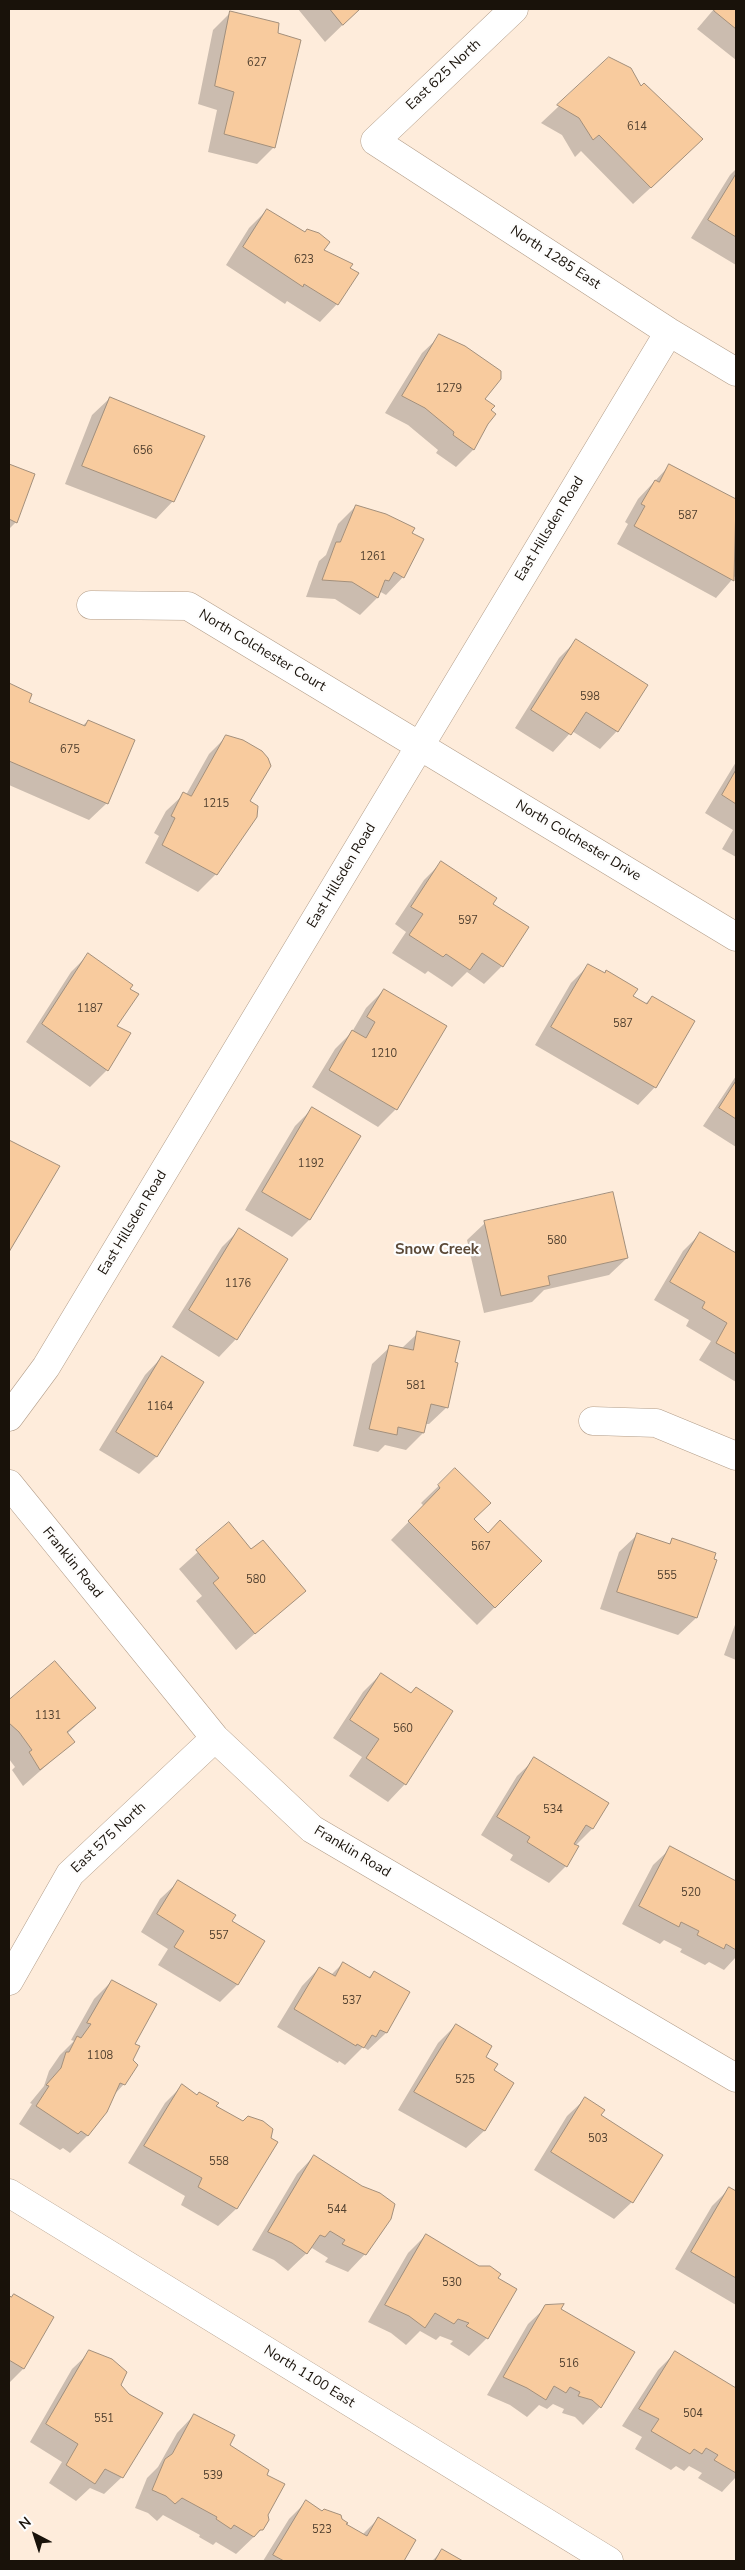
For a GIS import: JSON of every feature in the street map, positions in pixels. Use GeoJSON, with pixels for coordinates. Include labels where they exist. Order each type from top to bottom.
{"type":"FeatureCollection","features":[{"type":"Feature","properties":{"kind":"street","name":"East 625 North"},"geometry":{"type":"LineString","coordinates":[[375,141],[514,9]]}},
{"type":"Feature","properties":{"kind":"street","name":"North 1285 East"},"geometry":{"type":"LineString","coordinates":[[375,141],[669,332],[736,372]]}},
{"type":"Feature","properties":{"kind":"street","name":"East Hillsden Road"},"geometry":{"type":"LineString","coordinates":[[9,1417],[46,1367],[669,332]]}},
{"type":"Feature","properties":{"kind":"street","name":"North Colchester Court"},"geometry":{"type":"LineString","coordinates":[[90,605],[188,606],[420,746]]}},
{"type":"Feature","properties":{"kind":"street","name":"North Colchester Drive"},"geometry":{"type":"LineString","coordinates":[[420,746],[736,937]]}},
{"type":"Feature","properties":{"kind":"street"},"geometry":{"type":"LineString","coordinates":[[593,1421],[656,1423],[736,1456]]}},
{"type":"Feature","properties":{"kind":"street","name":"Franklin Road"},"geometry":{"type":"LineString","coordinates":[[9,1484],[215,1738],[312,1829],[736,2078]]}},
{"type":"Feature","properties":{"kind":"street","name":"East 575 North"},"geometry":{"type":"LineString","coordinates":[[9,1981],[70,1874],[215,1738]]}},
{"type":"Feature","properties":{"kind":"street","name":"North 1100 East"},"geometry":{"type":"LineString","coordinates":[[9,2193],[609,2561]]}},
{"type":"Feature","properties":{"kind":"building"},"geometry":{"type":"Polygon","coordinates":[[[330,9],[360,9],[343,25],[330,9]]]}},
{"type":"Feature","properties":{"kind":"building"},"geometry":{"type":"Polygon","coordinates":[[[715,9],[736,9],[736,29],[714,11],[715,9]]]}},
{"type":"Feature","properties":{"kind":"building"},"geometry":{"type":"Polygon","coordinates":[[[230,11],[279,23],[278,33],[301,40],[275,148],[224,134],[234,92],[215,86],[230,11]]]}},
{"type":"Feature","properties":{"kind":"building"},"geometry":{"type":"Polygon","coordinates":[[[609,57],[631,68],[641,86],[644,83],[703,139],[651,188],[599,135],[593,140],[579,118],[557,105],[609,57]]]}},
{"type":"Feature","properties":{"kind":"building"},"geometry":{"type":"Polygon","coordinates":[[[736,174],[736,237],[708,220],[736,174]]]}},
{"type":"Feature","properties":{"kind":"building"},"geometry":{"type":"Polygon","coordinates":[[[267,209],[305,232],[307,229],[319,233],[330,242],[324,250],[353,264],[350,268],[359,273],[338,305],[304,284],[303,287],[243,247],[267,209]]]}},
{"type":"Feature","properties":{"kind":"building"},"geometry":{"type":"Polygon","coordinates":[[[439,334],[465,346],[501,371],[501,379],[485,399],[495,406],[491,410],[496,414],[488,424],[474,450],[453,435],[454,432],[425,408],[402,396],[439,334]]]}},
{"type":"Feature","properties":{"kind":"building"},"geometry":{"type":"Polygon","coordinates":[[[110,397],[205,436],[174,502],[82,466],[110,397]]]}},
{"type":"Feature","properties":{"kind":"building"},"geometry":{"type":"Polygon","coordinates":[[[9,464],[35,474],[17,523],[9,519],[9,464]]]}},
{"type":"Feature","properties":{"kind":"building"},"geometry":{"type":"Polygon","coordinates":[[[669,464],[736,499],[734,581],[634,526],[645,506],[641,504],[655,480],[659,482],[669,464]]]}},
{"type":"Feature","properties":{"kind":"building"},"geometry":{"type":"Polygon","coordinates":[[[356,505],[386,514],[415,528],[412,533],[424,539],[404,578],[394,572],[389,581],[385,580],[378,598],[352,582],[322,580],[336,542],[340,542],[356,505]]]}},
{"type":"Feature","properties":{"kind":"building"},"geometry":{"type":"Polygon","coordinates":[[[576,639],[648,685],[618,732],[586,712],[571,735],[531,710],[576,639]]]}},
{"type":"Feature","properties":{"kind":"building"},"geometry":{"type":"Polygon","coordinates":[[[9,683],[32,694],[29,702],[85,726],[88,720],[135,740],[108,804],[9,761],[9,683]]]}},
{"type":"Feature","properties":{"kind":"building"},"geometry":{"type":"Polygon","coordinates":[[[226,735],[243,740],[262,751],[268,758],[271,766],[250,801],[258,806],[257,817],[217,875],[162,845],[175,818],[171,816],[183,792],[191,796],[226,735]]]}},
{"type":"Feature","properties":{"kind":"building"},"geometry":{"type":"Polygon","coordinates":[[[736,770],[736,804],[722,795],[736,770]]]}},
{"type":"Feature","properties":{"kind":"building"},"geometry":{"type":"Polygon","coordinates":[[[441,861],[497,898],[493,904],[529,927],[503,967],[482,953],[470,970],[446,954],[443,957],[409,935],[423,914],[411,907],[441,861]]]}},
{"type":"Feature","properties":{"kind":"building"},"geometry":{"type":"Polygon","coordinates":[[[88,953],[133,985],[130,989],[139,994],[117,1026],[131,1033],[108,1071],[42,1024],[88,953]]]}},
{"type":"Feature","properties":{"kind":"building"},"geometry":{"type":"Polygon","coordinates":[[[588,964],[605,973],[606,970],[638,989],[633,996],[647,1004],[652,996],[695,1021],[656,1088],[551,1027],[588,964]]]}},
{"type":"Feature","properties":{"kind":"building"},"geometry":{"type":"Polygon","coordinates":[[[384,989],[447,1026],[397,1110],[329,1070],[352,1030],[366,1038],[375,1022],[367,1017],[384,989]]]}},
{"type":"Feature","properties":{"kind":"building"},"geometry":{"type":"Polygon","coordinates":[[[736,1081],[736,1119],[719,1108],[736,1081]]]}},
{"type":"Feature","properties":{"kind":"building"},"geometry":{"type":"Polygon","coordinates":[[[312,1107],[361,1136],[310,1220],[262,1192],[312,1107]]]}},
{"type":"Feature","properties":{"kind":"building"},"geometry":{"type":"Polygon","coordinates":[[[9,1140],[60,1166],[9,1252],[9,1140]]]}},
{"type":"Feature","properties":{"kind":"building"},"geometry":{"type":"Polygon","coordinates":[[[613,1192],[628,1258],[548,1276],[550,1285],[501,1296],[484,1221],[613,1192]]]}},
{"type":"Feature","properties":{"kind":"building"},"geometry":{"type":"Polygon","coordinates":[[[239,1228],[288,1259],[237,1340],[189,1310],[239,1228]]]}},
{"type":"Feature","properties":{"kind":"building"},"geometry":{"type":"Polygon","coordinates":[[[700,1232],[736,1253],[736,1354],[716,1343],[727,1323],[702,1308],[705,1302],[670,1282],[700,1232]]]}},
{"type":"Feature","properties":{"kind":"building"},"geometry":{"type":"Polygon","coordinates":[[[417,1331],[460,1341],[455,1362],[458,1363],[448,1408],[431,1404],[424,1433],[398,1427],[397,1435],[369,1429],[389,1345],[413,1350],[417,1331]]]}},
{"type":"Feature","properties":{"kind":"building"},"geometry":{"type":"Polygon","coordinates":[[[162,1356],[204,1382],[157,1457],[116,1432],[162,1356]]]}},
{"type":"Feature","properties":{"kind":"building"},"geometry":{"type":"Polygon","coordinates":[[[455,1468],[491,1503],[474,1519],[488,1533],[500,1520],[542,1561],[495,1608],[408,1521],[440,1488],[438,1485],[455,1468]]]}},
{"type":"Feature","properties":{"kind":"building"},"geometry":{"type":"Polygon","coordinates":[[[229,1522],[251,1549],[263,1540],[306,1591],[255,1634],[213,1583],[219,1578],[196,1550],[229,1522]]]}},
{"type":"Feature","properties":{"kind":"building"},"geometry":{"type":"Polygon","coordinates":[[[637,1533],[670,1544],[672,1538],[716,1553],[714,1559],[717,1560],[697,1618],[617,1592],[637,1533]]]}},
{"type":"Feature","properties":{"kind":"building"},"geometry":{"type":"Polygon","coordinates":[[[55,1661],[96,1708],[67,1732],[75,1742],[40,1770],[29,1752],[32,1750],[19,1732],[9,1723],[9,1700],[55,1661]]]}},
{"type":"Feature","properties":{"kind":"building"},"geometry":{"type":"Polygon","coordinates":[[[381,1673],[411,1693],[416,1687],[453,1711],[406,1785],[366,1758],[379,1739],[350,1720],[381,1673]]]}},
{"type":"Feature","properties":{"kind":"building"},"geometry":{"type":"Polygon","coordinates":[[[534,1757],[609,1803],[593,1829],[586,1825],[574,1844],[579,1846],[567,1867],[527,1842],[530,1837],[497,1817],[534,1757]]]}},
{"type":"Feature","properties":{"kind":"building"},"geometry":{"type":"Polygon","coordinates":[[[670,1846],[736,1881],[736,1950],[726,1944],[724,1949],[697,1935],[699,1931],[681,1922],[679,1927],[639,1906],[670,1846]]]}},
{"type":"Feature","properties":{"kind":"building"},"geometry":{"type":"Polygon","coordinates":[[[178,1880],[236,1915],[232,1921],[265,1941],[238,1985],[174,1947],[184,1931],[157,1914],[178,1880]]]}},
{"type":"Feature","properties":{"kind":"building"},"geometry":{"type":"Polygon","coordinates":[[[343,1962],[370,1978],[374,1971],[410,1992],[387,2033],[380,2030],[376,2037],[372,2035],[364,2048],[357,2044],[356,2046],[294,2009],[319,1967],[335,1976],[343,1962]]]}},
{"type":"Feature","properties":{"kind":"building"},"geometry":{"type":"Polygon","coordinates":[[[112,1980],[157,2004],[135,2044],[140,2046],[133,2060],[138,2065],[125,2085],[120,2083],[107,2112],[88,2136],[81,2131],[78,2134],[36,2106],[49,2086],[46,2085],[61,2068],[66,2052],[69,2052],[77,2036],[81,2038],[91,2024],[87,2023],[112,1980]]]}},
{"type":"Feature","properties":{"kind":"building"},"geometry":{"type":"Polygon","coordinates":[[[456,2024],[492,2046],[486,2057],[498,2064],[494,2070],[514,2083],[485,2131],[414,2092],[456,2024]]]}},
{"type":"Feature","properties":{"kind":"building"},"geometry":{"type":"Polygon","coordinates":[[[182,2084],[197,2095],[199,2092],[219,2103],[216,2106],[243,2121],[248,2116],[263,2121],[273,2129],[271,2138],[278,2142],[237,2209],[198,2187],[202,2178],[144,2146],[182,2084]]]}},
{"type":"Feature","properties":{"kind":"building"},"geometry":{"type":"Polygon","coordinates":[[[585,2097],[605,2110],[601,2115],[663,2155],[633,2203],[551,2152],[585,2097]]]}},
{"type":"Feature","properties":{"kind":"building"},"geometry":{"type":"Polygon","coordinates":[[[314,2155],[362,2186],[380,2193],[395,2204],[391,2219],[366,2255],[342,2244],[345,2240],[330,2231],[325,2237],[320,2235],[307,2254],[292,2243],[268,2232],[314,2155]]]}},
{"type":"Feature","properties":{"kind":"building"},"geometry":{"type":"Polygon","coordinates":[[[729,2187],[736,2191],[736,2278],[691,2252],[729,2187]]]}},
{"type":"Feature","properties":{"kind":"building"},"geometry":{"type":"Polygon","coordinates":[[[426,2234],[479,2266],[490,2266],[501,2274],[498,2278],[517,2289],[488,2339],[466,2326],[469,2323],[458,2319],[454,2324],[435,2313],[425,2328],[409,2316],[385,2305],[426,2234]]]}},
{"type":"Feature","properties":{"kind":"building"},"geometry":{"type":"Polygon","coordinates":[[[14,2294],[54,2317],[24,2369],[9,2360],[9,2295],[11,2297],[14,2294]]]}},
{"type":"Feature","properties":{"kind":"building"},"geometry":{"type":"Polygon","coordinates":[[[564,2304],[561,2309],[635,2352],[601,2408],[592,2400],[578,2396],[580,2392],[570,2387],[566,2393],[554,2386],[546,2400],[527,2388],[503,2377],[545,2305],[564,2304]]]}},
{"type":"Feature","properties":{"kind":"building"},"geometry":{"type":"Polygon","coordinates":[[[89,2350],[112,2359],[127,2372],[121,2385],[129,2394],[163,2413],[123,2478],[105,2469],[95,2484],[66,2465],[78,2444],[46,2424],[89,2350]]]}},
{"type":"Feature","properties":{"kind":"building"},"geometry":{"type":"Polygon","coordinates":[[[675,2351],[736,2388],[736,2473],[714,2460],[718,2455],[706,2448],[702,2454],[694,2449],[690,2454],[651,2431],[659,2419],[639,2409],[675,2351]]]}},
{"type":"Feature","properties":{"kind":"building"},"geometry":{"type":"Polygon","coordinates":[[[194,2414],[235,2435],[230,2445],[269,2470],[267,2475],[285,2484],[268,2515],[269,2520],[263,2530],[260,2530],[254,2537],[234,2525],[231,2529],[216,2519],[217,2517],[182,2498],[175,2504],[166,2496],[152,2490],[165,2459],[172,2454],[194,2414]]]}},
{"type":"Feature","properties":{"kind":"building"},"geometry":{"type":"Polygon","coordinates":[[[306,2500],[322,2511],[324,2509],[341,2515],[342,2519],[348,2523],[346,2524],[367,2536],[378,2517],[416,2540],[404,2561],[284,2561],[273,2555],[306,2500]]]}},
{"type":"Feature","properties":{"kind":"building"},"geometry":{"type":"Polygon","coordinates":[[[442,2549],[463,2561],[435,2561],[442,2549]]]}},
{"type":"Feature","properties":{"kind":"district","name":"Snow Creek"},"geometry":{"type":"Point","coordinates":[437,1250]}}]}
